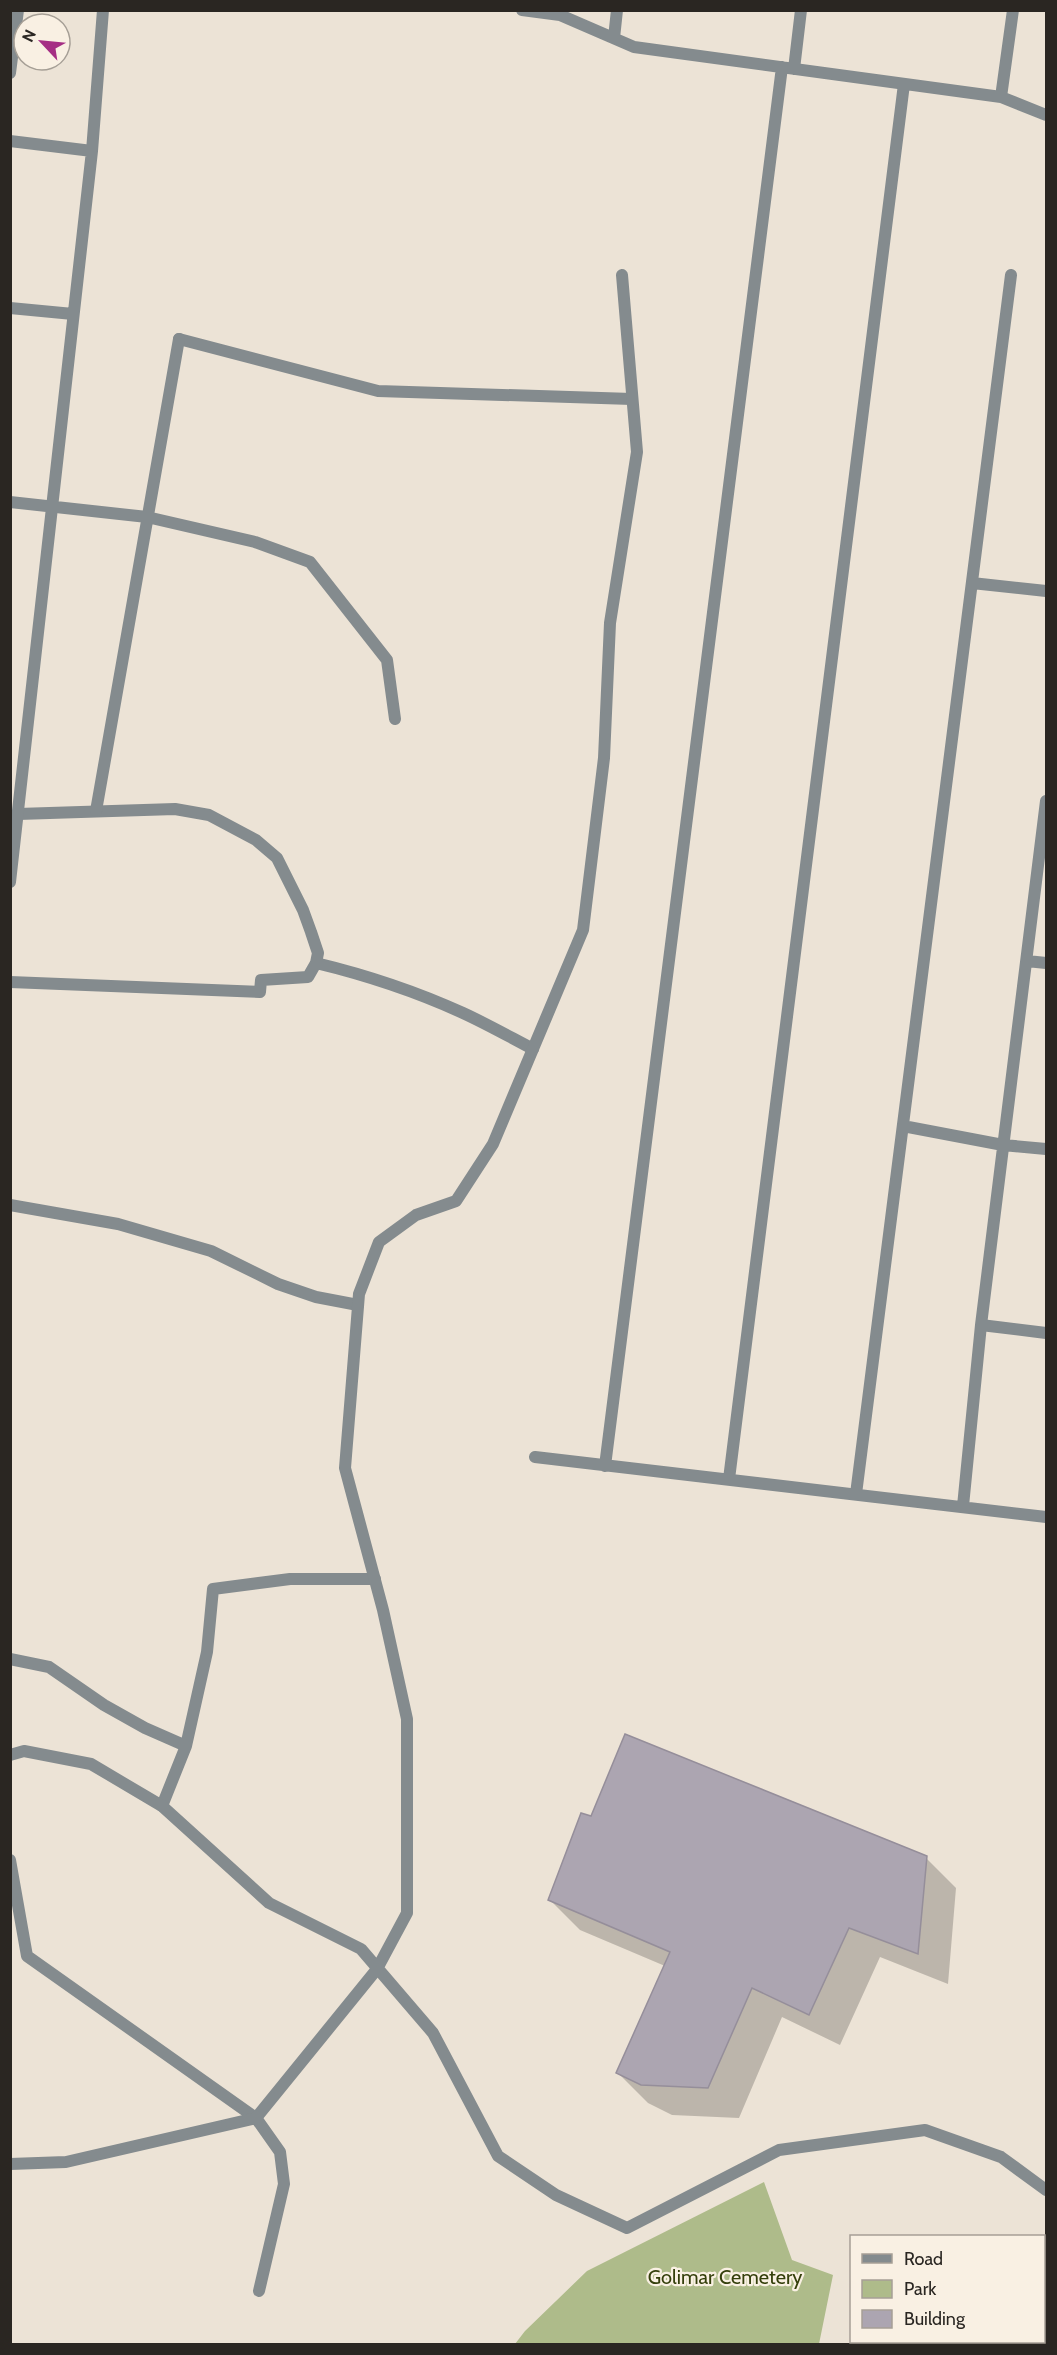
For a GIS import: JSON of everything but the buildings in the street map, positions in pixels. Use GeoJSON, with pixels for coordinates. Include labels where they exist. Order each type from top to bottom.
{"type":"FeatureCollection","features":[{"type":"Feature","properties":{"kind":"street"},"geometry":{"type":"LineString","coordinates":[[10,73],[18,10]]}},
{"type":"Feature","properties":{"kind":"street"},"geometry":{"type":"LineString","coordinates":[[10,882],[92,151],[103,10]]}},
{"type":"Feature","properties":{"kind":"street"},"geometry":{"type":"LineString","coordinates":[[522,10],[560,15],[634,47],[1001,97],[1047,115]]}},
{"type":"Feature","properties":{"kind":"street"},"geometry":{"type":"LineString","coordinates":[[614,39],[617,10]]}},
{"type":"Feature","properties":{"kind":"street"},"geometry":{"type":"LineString","coordinates":[[605,1466],[788,68],[801,10]]}},
{"type":"Feature","properties":{"kind":"street"},"geometry":{"type":"LineString","coordinates":[[1001,97],[1013,10]]}},
{"type":"Feature","properties":{"kind":"street"},"geometry":{"type":"LineString","coordinates":[[729,1479],[904,84]]}},
{"type":"Feature","properties":{"kind":"street"},"geometry":{"type":"LineString","coordinates":[[10,141],[92,151]]}},
{"type":"Feature","properties":{"kind":"street"},"geometry":{"type":"LineString","coordinates":[[10,2164],[66,2162],[256,2118],[377,1969],[407,1913],[407,1719],[375,1579],[345,1468],[359,1294],[380,1242],[416,1215],[456,1201],[493,1144],[583,930],[604,758],[610,623],[637,452],[622,275]]}},
{"type":"Feature","properties":{"kind":"street"},"geometry":{"type":"LineString","coordinates":[[856,1494],[1011,275]]}},
{"type":"Feature","properties":{"kind":"street"},"geometry":{"type":"LineString","coordinates":[[10,308],[73,314]]}},
{"type":"Feature","properties":{"kind":"street"},"geometry":{"type":"LineString","coordinates":[[96,812],[179,339],[378,391],[632,399]]}},
{"type":"Feature","properties":{"kind":"street"},"geometry":{"type":"LineString","coordinates":[[10,502],[147,517],[255,542],[310,562],[387,660],[395,719]]}},
{"type":"Feature","properties":{"kind":"street"},"geometry":{"type":"LineString","coordinates":[[972,583],[1047,591]]}},
{"type":"Feature","properties":{"kind":"street"},"geometry":{"type":"LineString","coordinates":[[963,1506],[981,1325],[1047,801]]}},
{"type":"Feature","properties":{"kind":"street"},"geometry":{"type":"LineString","coordinates":[[10,982],[260,992],[261,980],[308,977],[316,963],[318,953],[303,910],[277,858],[256,840],[209,815],[175,809],[18,814]]}},
{"type":"Feature","properties":{"kind":"street"},"geometry":{"type":"LineString","coordinates":[[1027,961],[1047,963]]}},
{"type":"Feature","properties":{"kind":"street"},"geometry":{"type":"LineString","coordinates":[[316,963],[345,970],[430,1000],[465,1014],[532,1049]]}},
{"type":"Feature","properties":{"kind":"street"},"geometry":{"type":"LineString","coordinates":[[903,1126],[1004,1145],[1047,1149]]}},
{"type":"Feature","properties":{"kind":"street"},"geometry":{"type":"LineString","coordinates":[[10,1205],[118,1224],[211,1251],[278,1284],[358,1305]]}},
{"type":"Feature","properties":{"kind":"street"},"geometry":{"type":"LineString","coordinates":[[981,1325],[1047,1334]]}},
{"type":"Feature","properties":{"kind":"street"},"geometry":{"type":"LineString","coordinates":[[535,1457],[1047,1517]]}},
{"type":"Feature","properties":{"kind":"street"},"geometry":{"type":"LineString","coordinates":[[162,1806],[186,1746],[207,1652],[213,1589],[290,1580],[375,1579]]}},
{"type":"Feature","properties":{"kind":"street"},"geometry":{"type":"LineString","coordinates":[[10,1659],[49,1667],[104,1705],[145,1728],[186,1746]]}},
{"type":"Feature","properties":{"kind":"street"},"geometry":{"type":"LineString","coordinates":[[10,1755],[24,1751],[91,1764],[162,1806],[269,1903],[361,1949],[433,2033],[498,2156],[556,2195],[627,2228],[779,2150],[925,2130],[1001,2157],[1047,2190]]}},
{"type":"Feature","properties":{"kind":"street"},"geometry":{"type":"LineString","coordinates":[[10,1860],[15,1916],[27,1956],[256,2118],[280,2152],[284,2184],[259,2291]]}},
{"type":"Feature","properties":{"kind":"green space","name":"Golimar Cemetery"},"geometry":{"type":"Polygon","coordinates":[[[764,2182],[792,2260],[833,2275],[819,2344],[515,2344],[525,2331],[587,2271],[764,2182]]]}}]}
